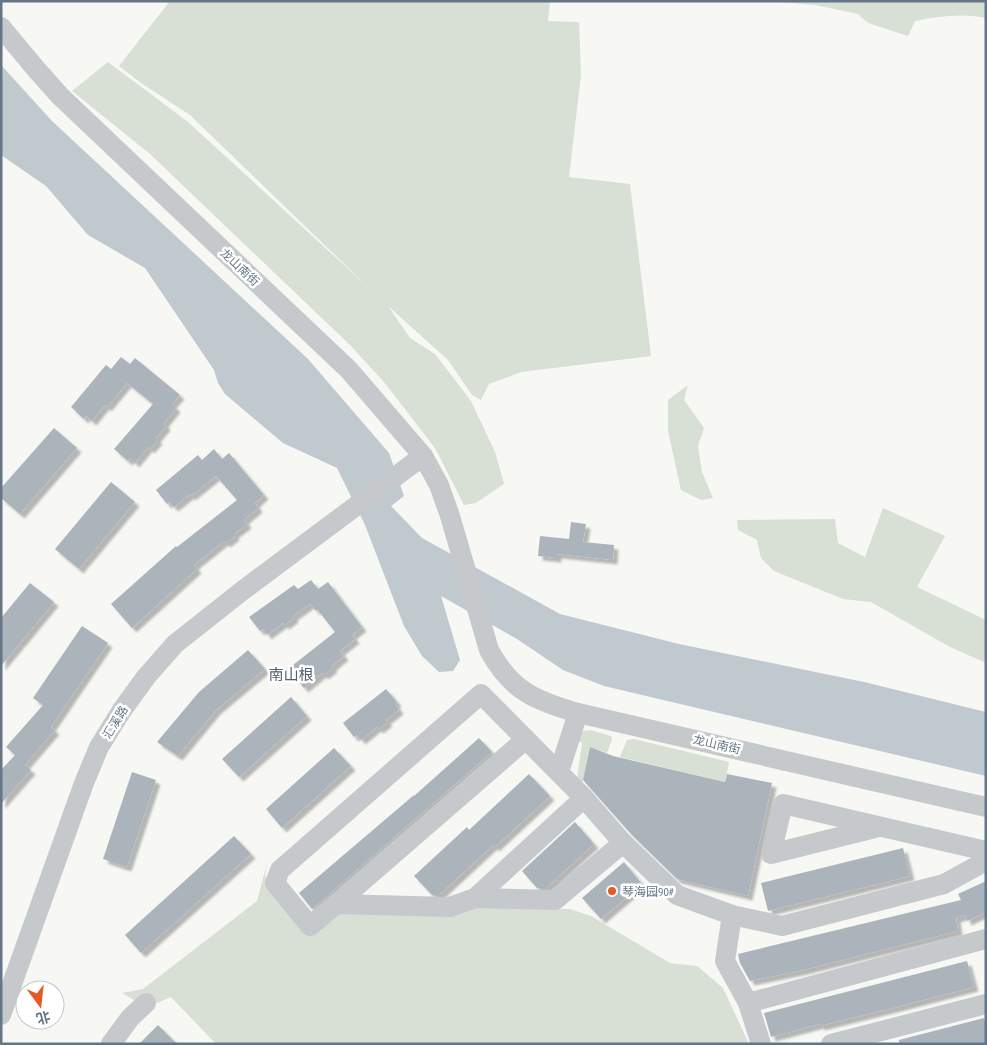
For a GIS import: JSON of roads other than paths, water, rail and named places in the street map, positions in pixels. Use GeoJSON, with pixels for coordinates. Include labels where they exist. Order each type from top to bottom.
{"type":"FeatureCollection","features":[{"type":"Feature","properties":{"kind":"street","name":"龙山南街"},"geometry":{"type":"LineString","coordinates":[[1,27],[60,96],[349,370],[423,456],[439,485],[453,526],[482,630],[499,668],[513,683],[529,695],[546,703],[578,713],[986,807]]}},
{"type":"Feature","properties":{"kind":"street","name":"汇溪路"},"geometry":{"type":"LineString","coordinates":[[1,1015],[84,783],[99,747],[122,710],[146,677],[175,644],[242,591],[423,456]]}},
{"type":"Feature","properties":{"kind":"street"},"geometry":{"type":"LineString","coordinates":[[526,739],[310,926],[275,884],[280,870],[481,694],[526,739],[559,772],[584,798],[623,842],[677,895],[732,915],[782,926],[944,884],[986,861]]}},
{"type":"Feature","properties":{"kind":"street"},"geometry":{"type":"LineString","coordinates":[[559,772],[578,713]]}},
{"type":"Feature","properties":{"kind":"street"},"geometry":{"type":"LineString","coordinates":[[475,898],[584,798]]}},
{"type":"Feature","properties":{"kind":"street"},"geometry":{"type":"LineString","coordinates":[[879,827],[771,854],[783,804],[986,851]]}},
{"type":"Feature","properties":{"kind":"street"},"geometry":{"type":"LineString","coordinates":[[336,904],[450,907],[475,898],[555,900],[623,842]]}},
{"type":"Feature","properties":{"kind":"street"},"geometry":{"type":"LineString","coordinates":[[732,915],[725,960],[748,1003],[761,1044]]}},
{"type":"Feature","properties":{"kind":"street"},"geometry":{"type":"LineString","coordinates":[[748,1003],[986,939]]}},
{"type":"Feature","properties":{"kind":"street"},"geometry":{"type":"LineString","coordinates":[[111,1044],[130,1018],[146,1003]]}},
{"type":"Feature","properties":{"kind":"street"},"geometry":{"type":"LineString","coordinates":[[831,1044],[986,1004]]}},
{"type":"Feature","properties":{"kind":"place","name":"琴海园90#"},"geometry":{"type":"Point","coordinates":[612,891]}},
{"type":"Feature","properties":{"kind":"district","name":"南山根"},"geometry":{"type":"Point","coordinates":[291,674]}}]}
